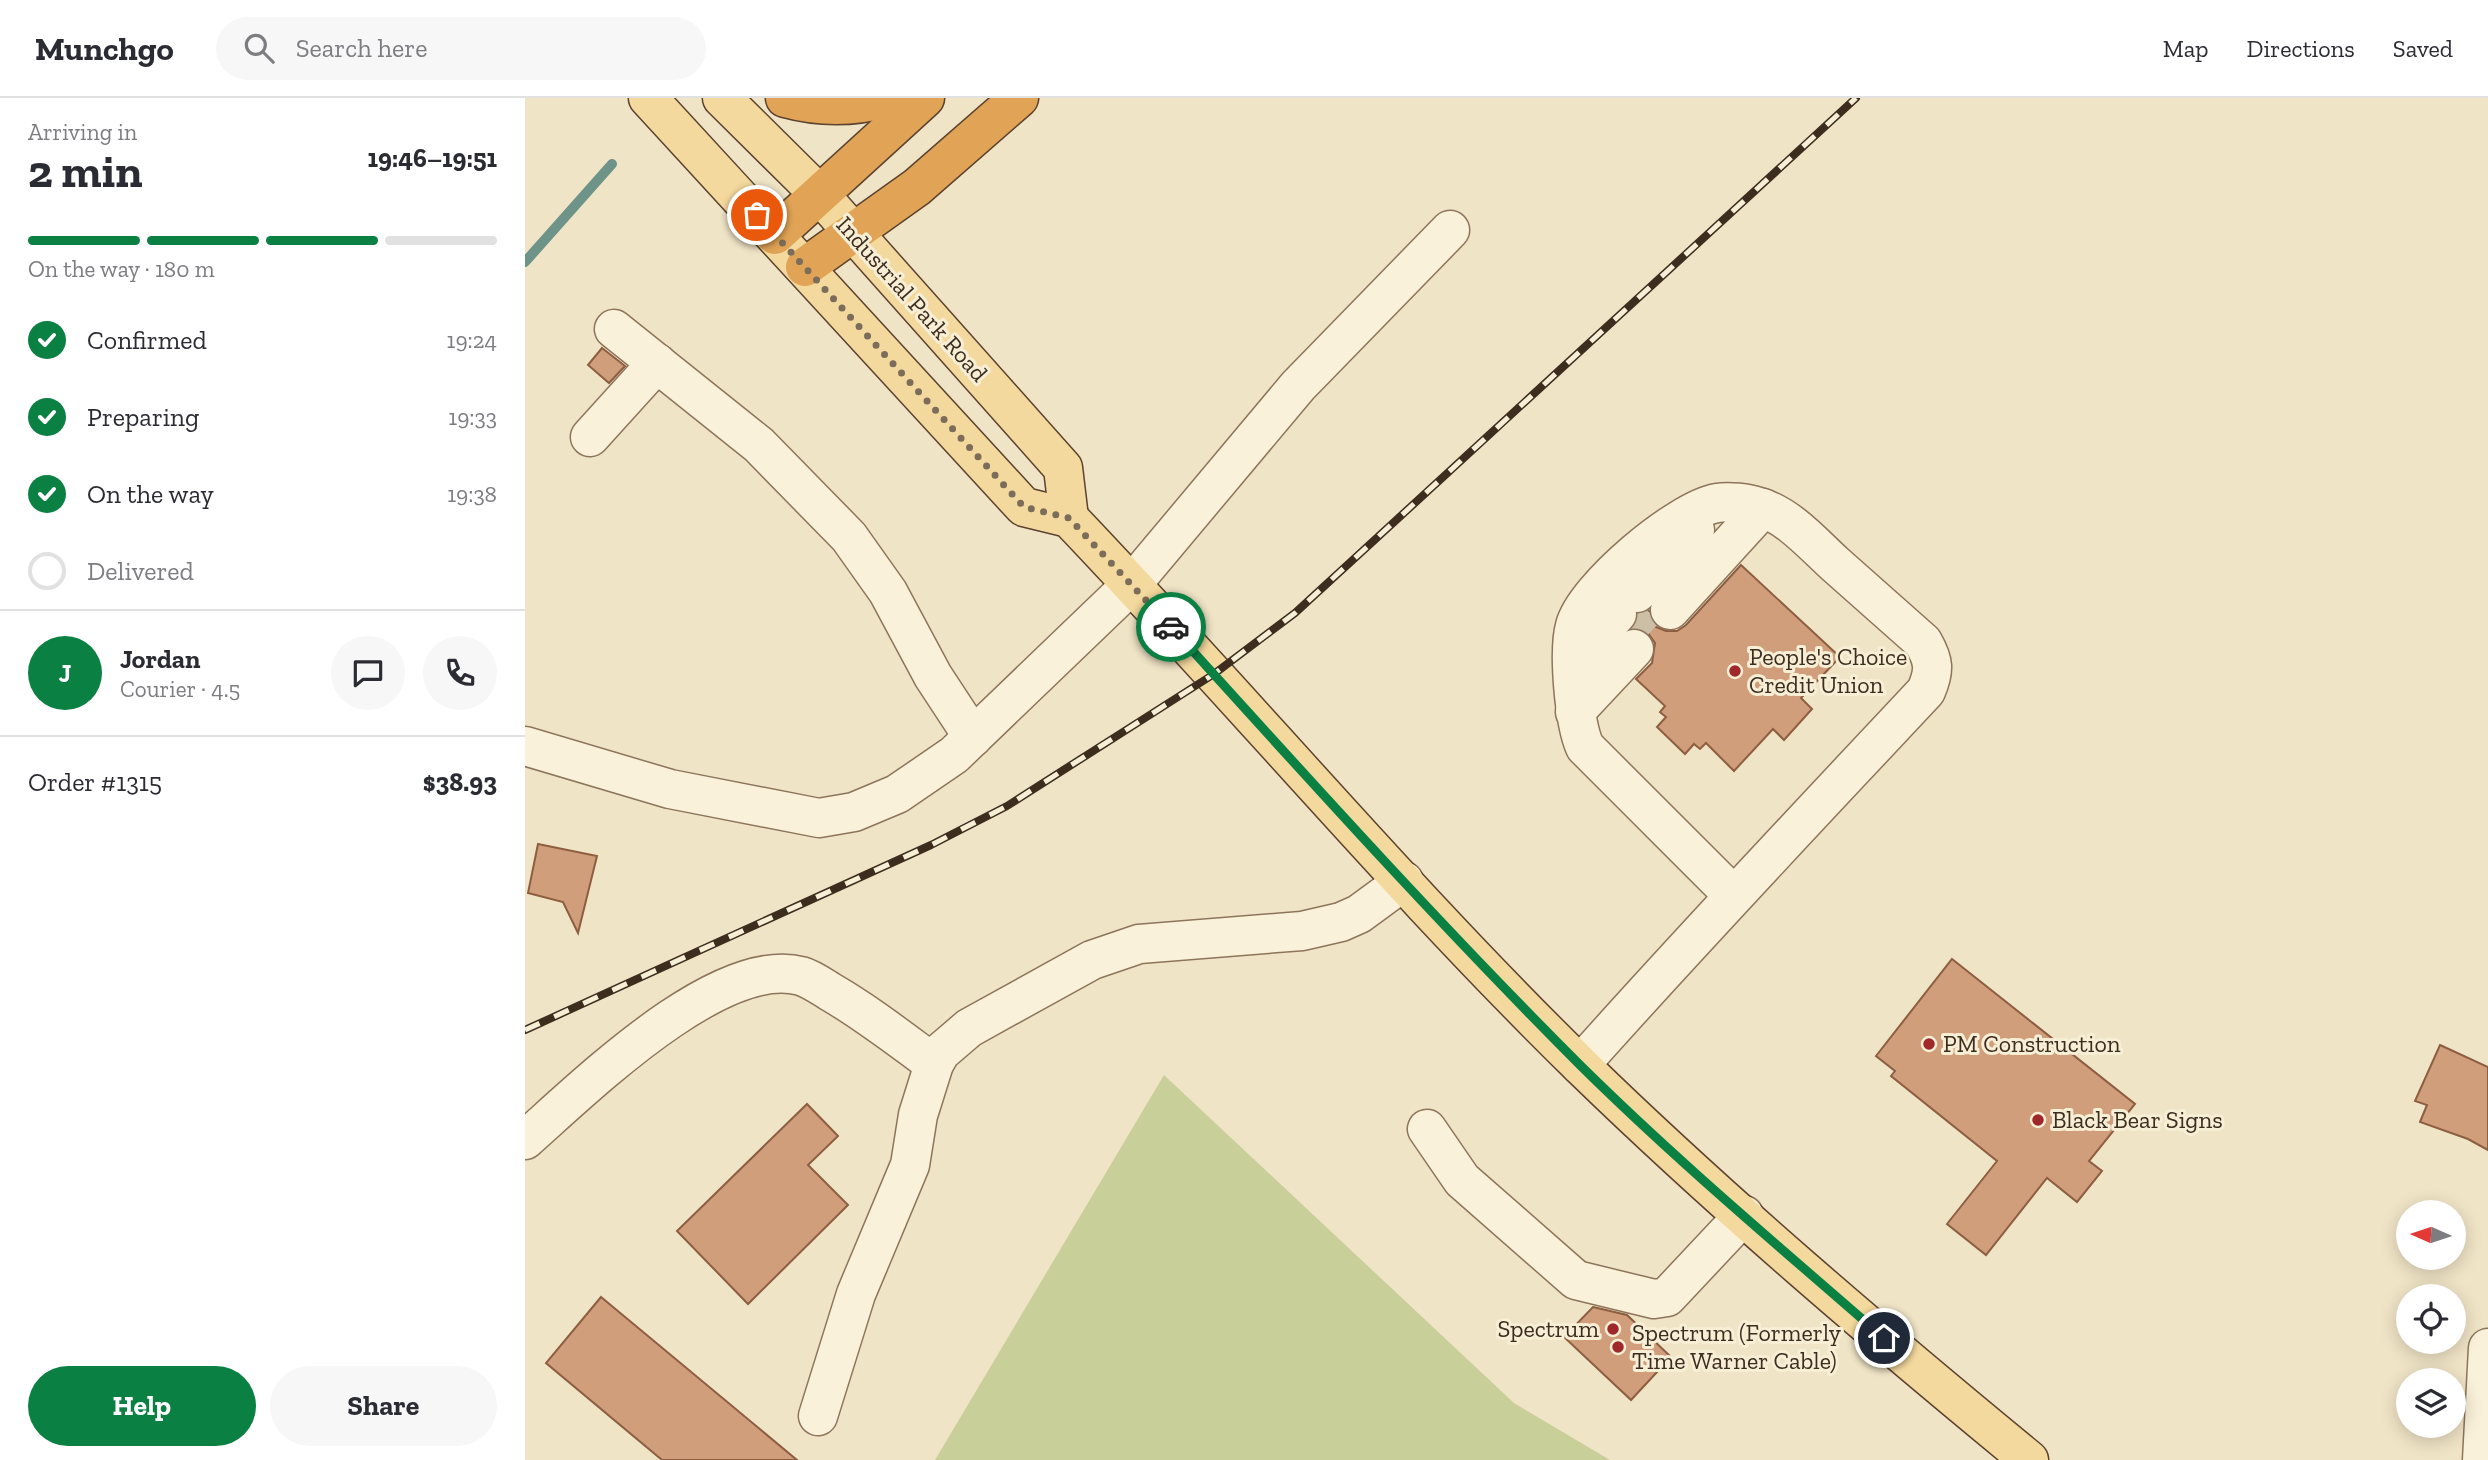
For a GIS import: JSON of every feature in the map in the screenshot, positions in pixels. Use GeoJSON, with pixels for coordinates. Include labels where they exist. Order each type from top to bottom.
{"type":"FeatureCollection","features":[{"type":"Feature","properties":{"kind":"highway"},"geometry":{"type":"LineString","coordinates":[[785,98],[814,106],[847,105],[885,98]]}},
{"type":"Feature","properties":{"kind":"highway"},"geometry":{"type":"LineString","coordinates":[[775,235],[925,98]]}},
{"type":"Feature","properties":{"kind":"highway"},"geometry":{"type":"LineString","coordinates":[[805,267],[917,187],[1019,98]]}},
{"type":"Feature","properties":{"kind":"main road"},"geometry":{"type":"LineString","coordinates":[[648,98],[1024,507],[1069,518],[1403,881],[1580,1065],[1683,1163],[1939,1386],[2029,1460]]}},
{"type":"Feature","properties":{"kind":"main road","name":"Industrial Park Road"},"geometry":{"type":"LineString","coordinates":[[722,98],[820,195],[1063,468],[1069,518]]}},
{"type":"Feature","properties":{"kind":"lane"},"geometry":{"type":"LineString","coordinates":[[525,746],[670,789],[779,813],[818,818],[854,812],[897,794],[954,755],[1132,584],[1298,386],[1450,230]]}},
{"type":"Feature","properties":{"kind":"lane"},"geometry":{"type":"LineString","coordinates":[[614,329],[759,446],[849,537],[888,592],[933,676],[973,737]]}},
{"type":"Feature","properties":{"kind":"lane"},"geometry":{"type":"LineString","coordinates":[[590,437],[657,363]]}},
{"type":"Feature","properties":{"kind":"lane"},"geometry":{"type":"LineString","coordinates":[[1577,701],[1639,617],[1742,505]]}},
{"type":"Feature","properties":{"kind":"lane"},"geometry":{"type":"LineString","coordinates":[[1580,1065],[1926,691],[1933,675],[1934,660],[1923,642],[1805,537],[1775,514],[1742,505],[1699,509],[1671,524],[1614,570],[1574,626],[1577,701],[1734,896]]}},
{"type":"Feature","properties":{"kind":"lane"},"geometry":{"type":"LineString","coordinates":[[1577,701],[1639,617]]}},
{"type":"Feature","properties":{"kind":"lane"},"geometry":{"type":"LineString","coordinates":[[818,1416],[856,1294],[910,1165],[918,1115],[941,1052],[968,1028],[1092,960],[1139,944],[1303,931],[1341,922],[1359,914],[1403,881]]}},
{"type":"Feature","properties":{"kind":"lane"},"geometry":{"type":"LineString","coordinates":[[525,1140],[634,1043],[692,1005],[756,976],[778,972],[803,976],[858,1008],[935,1065]]}},
{"type":"Feature","properties":{"kind":"lane"},"geometry":{"type":"LineString","coordinates":[[1427,1129],[1462,1180],[1576,1280],[1654,1299],[1667,1297],[1744,1214]]}},
{"type":"Feature","properties":{"kind":"lane"},"geometry":{"type":"LineString","coordinates":[[2481,1460],[2488,1348]]}},
{"type":"Feature","properties":{"kind":"green space"},"geometry":{"type":"Polygon","coordinates":[[[1164,1075],[1514,1403],[1610,1460],[935,1460],[1164,1075]]]}},
{"type":"Feature","properties":{"kind":"building"},"geometry":{"type":"Polygon","coordinates":[[[602,348],[625,366],[609,383],[588,365],[602,348]]]}},
{"type":"Feature","properties":{"kind":"building","name":"People's Choice Credit Union"},"geometry":{"type":"Polygon","coordinates":[[[1741,565],[1840,657],[1801,698],[1812,709],[1784,740],[1773,729],[1734,771],[1706,743],[1700,749],[1694,744],[1685,754],[1657,727],[1666,717],[1660,712],[1665,706],[1636,679],[1652,663],[1655,643],[1648,633],[1634,628],[1638,614],[1649,611],[1656,627],[1677,631],[1686,625],[1741,565]]]}},
{"type":"Feature","properties":{"kind":"building"},"geometry":{"type":"Polygon","coordinates":[[[538,844],[597,856],[578,933],[563,902],[528,893],[538,844]]]}},
{"type":"Feature","properties":{"kind":"building"},"geometry":{"type":"Polygon","coordinates":[[[1952,959],[2135,1104],[2089,1161],[2102,1171],[2077,1202],[2047,1178],[1986,1255],[1947,1224],[1997,1161],[1891,1076],[1895,1071],[1876,1056],[1952,959]]]}},
{"type":"Feature","properties":{"kind":"building"},"geometry":{"type":"Polygon","coordinates":[[[2440,1045],[2488,1067],[2488,1150],[2468,1139],[2420,1122],[2427,1105],[2415,1101],[2440,1045]]]}},
{"type":"Feature","properties":{"kind":"building"},"geometry":{"type":"Polygon","coordinates":[[[807,1104],[838,1136],[808,1165],[848,1205],[748,1304],[677,1231],[807,1104]]]}},
{"type":"Feature","properties":{"kind":"building"},"geometry":{"type":"Polygon","coordinates":[[[601,1297],[797,1460],[662,1460],[546,1363],[601,1297]]]}},
{"type":"Feature","properties":{"kind":"building","name":"Spectrum (Formerly Time Warner Cable)"},"geometry":{"type":"Polygon","coordinates":[[[1593,1307],[1627,1315],[1671,1357],[1631,1400],[1564,1337],[1593,1307]]]}},
{"type":"Feature","properties":{"kind":"waterway"},"geometry":{"type":"LineString","coordinates":[[525,262],[612,164]]}},
{"type":"Feature","properties":{"kind":"tunnel"},"geometry":{"type":"LineString","coordinates":[[1620,637],[1656,598]]}},
{"type":"Feature","properties":{"kind":"railway"},"geometry":{"type":"LineString","coordinates":[[525,1030],[931,845],[1007,806],[1214,674],[1295,613],[1856,98]]}},
{"type":"Feature","properties":{"kind":"way so far"},"geometry":{"type":"LineString","coordinates":[[757,215],[1024,507],[1069,518],[1171,627]]}},
{"type":"Feature","properties":{"kind":"place","name":"People's Choice Credit Union"},"geometry":{"type":"Point","coordinates":[1735,671]}},
{"type":"Feature","properties":{"kind":"place","name":"PM Construction"},"geometry":{"type":"Point","coordinates":[1929,1044]}},
{"type":"Feature","properties":{"kind":"place","name":"Black Bear Signs"},"geometry":{"type":"Point","coordinates":[2038,1120]}},
{"type":"Feature","properties":{"kind":"place","name":"Spectrum"},"geometry":{"type":"Point","coordinates":[1613,1329]}},
{"type":"Feature","properties":{"kind":"place","name":"Spectrum (Formerly Time Warner Cable)"},"geometry":{"type":"Point","coordinates":[1618,1347]}},
{"type":"Feature","properties":{"kind":"route"},"geometry":{"type":"LineString","coordinates":[[1171,627],[1403,881],[1580,1065],[1683,1163],[1884,1338]]}}]}
